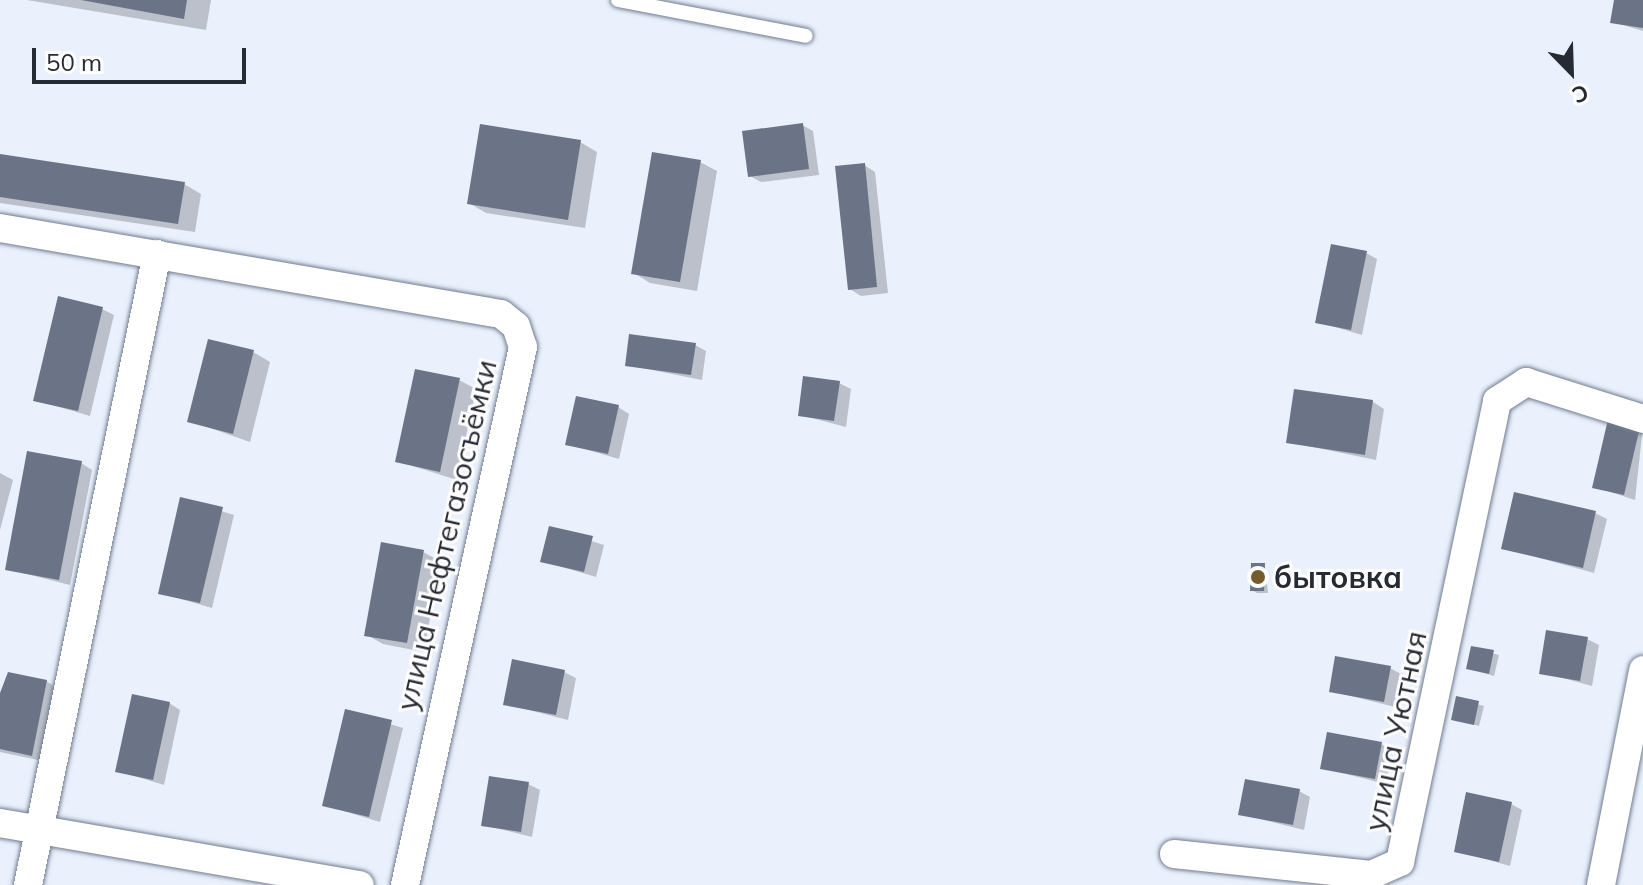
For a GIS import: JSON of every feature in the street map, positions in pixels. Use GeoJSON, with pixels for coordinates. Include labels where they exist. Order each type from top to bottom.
{"type":"FeatureCollection","features":[{"type":"Feature","properties":{"kind":"street","name":"улица Нефтегазосъёмки"},"geometry":{"type":"LineString","coordinates":[[0,228],[501,314],[516,326],[523,347],[405,885]]}},
{"type":"Feature","properties":{"kind":"street"},"geometry":{"type":"LineString","coordinates":[[28,885],[157,254]]}},
{"type":"Feature","properties":{"kind":"street","name":"улица Уютная"},"geometry":{"type":"LineString","coordinates":[[1174,854],[1371,875],[1400,862],[1497,401],[1526,382],[1643,419]]}},
{"type":"Feature","properties":{"kind":"street"},"geometry":{"type":"LineString","coordinates":[[1601,885],[1643,670]]}},
{"type":"Feature","properties":{"kind":"street"},"geometry":{"type":"LineString","coordinates":[[0,823],[360,885]]}},
{"type":"Feature","properties":{"kind":"lane"},"geometry":{"type":"LineString","coordinates":[[618,0],[806,36]]}},
{"type":"Feature","properties":{"kind":"building"},"geometry":{"type":"Polygon","coordinates":[[[81,0],[187,0],[184,19],[81,0]]]}},
{"type":"Feature","properties":{"kind":"building"},"geometry":{"type":"Polygon","coordinates":[[[1614,0],[1643,0],[1643,28],[1610,23],[1614,0]]]}},
{"type":"Feature","properties":{"kind":"building"},"geometry":{"type":"Polygon","coordinates":[[[803,123],[809,169],[748,177],[742,131],[803,123]]]}},
{"type":"Feature","properties":{"kind":"building"},"geometry":{"type":"Polygon","coordinates":[[[480,124],[581,140],[568,220],[467,204],[480,124]]]}},
{"type":"Feature","properties":{"kind":"building"},"geometry":{"type":"Polygon","coordinates":[[[652,152],[701,160],[680,282],[631,274],[652,152]]]}},
{"type":"Feature","properties":{"kind":"building"},"geometry":{"type":"Polygon","coordinates":[[[0,154],[185,182],[178,224],[0,197],[0,154]]]}},
{"type":"Feature","properties":{"kind":"building"},"geometry":{"type":"Polygon","coordinates":[[[865,163],[877,287],[848,290],[835,166],[865,163]]]}},
{"type":"Feature","properties":{"kind":"building"},"geometry":{"type":"Polygon","coordinates":[[[1331,244],[1367,251],[1351,330],[1315,323],[1331,244]]]}},
{"type":"Feature","properties":{"kind":"building"},"geometry":{"type":"Polygon","coordinates":[[[58,296],[103,307],[78,411],[33,401],[58,296]]]}},
{"type":"Feature","properties":{"kind":"building"},"geometry":{"type":"Polygon","coordinates":[[[629,334],[696,343],[691,375],[625,366],[629,334]]]}},
{"type":"Feature","properties":{"kind":"building"},"geometry":{"type":"Polygon","coordinates":[[[208,339],[254,350],[233,434],[187,422],[208,339]]]}},
{"type":"Feature","properties":{"kind":"building"},"geometry":{"type":"Polygon","coordinates":[[[415,369],[460,378],[440,472],[395,462],[415,369]]]}},
{"type":"Feature","properties":{"kind":"building"},"geometry":{"type":"Polygon","coordinates":[[[803,376],[840,381],[834,421],[798,416],[803,376]]]}},
{"type":"Feature","properties":{"kind":"building"},"geometry":{"type":"Polygon","coordinates":[[[1294,389],[1373,400],[1365,455],[1286,443],[1294,389]]]}},
{"type":"Feature","properties":{"kind":"building"},"geometry":{"type":"Polygon","coordinates":[[[576,396],[619,405],[608,454],[565,445],[576,396]]]}},
{"type":"Feature","properties":{"kind":"building"},"geometry":{"type":"Polygon","coordinates":[[[1609,415],[1641,423],[1624,495],[1592,488],[1609,415]]]}},
{"type":"Feature","properties":{"kind":"building"},"geometry":{"type":"Polygon","coordinates":[[[27,451],[82,461],[59,580],[5,570],[27,451]]]}},
{"type":"Feature","properties":{"kind":"building"},"geometry":{"type":"Polygon","coordinates":[[[1514,492],[1596,511],[1583,568],[1501,549],[1514,492]]]}},
{"type":"Feature","properties":{"kind":"building"},"geometry":{"type":"Polygon","coordinates":[[[180,497],[223,507],[200,603],[158,594],[180,497]]]}},
{"type":"Feature","properties":{"kind":"building"},"geometry":{"type":"Polygon","coordinates":[[[549,526],[593,536],[584,572],[540,562],[549,526]]]}},
{"type":"Feature","properties":{"kind":"building"},"geometry":{"type":"Polygon","coordinates":[[[381,542],[424,550],[407,643],[364,636],[381,542]]]}},
{"type":"Feature","properties":{"kind":"building","name":"бытовка"},"geometry":{"type":"Polygon","coordinates":[[[1251,563],[1265,563],[1264,591],[1250,591],[1251,563]]]}},
{"type":"Feature","properties":{"kind":"building"},"geometry":{"type":"Polygon","coordinates":[[[1546,630],[1588,637],[1580,681],[1539,674],[1546,630]]]}},
{"type":"Feature","properties":{"kind":"building"},"geometry":{"type":"Polygon","coordinates":[[[1471,646],[1494,650],[1489,674],[1466,669],[1471,646]]]}},
{"type":"Feature","properties":{"kind":"building"},"geometry":{"type":"Polygon","coordinates":[[[1335,656],[1391,666],[1384,702],[1329,692],[1335,656]]]}},
{"type":"Feature","properties":{"kind":"building"},"geometry":{"type":"Polygon","coordinates":[[[512,659],[565,670],[556,715],[503,705],[512,659]]]}},
{"type":"Feature","properties":{"kind":"building"},"geometry":{"type":"Polygon","coordinates":[[[8,672],[47,680],[32,756],[0,749],[0,693],[8,672]]]}},
{"type":"Feature","properties":{"kind":"building"},"geometry":{"type":"Polygon","coordinates":[[[132,694],[170,702],[153,780],[115,772],[132,694]]]}},
{"type":"Feature","properties":{"kind":"building"},"geometry":{"type":"Polygon","coordinates":[[[1456,696],[1479,701],[1474,725],[1451,720],[1456,696]]]}},
{"type":"Feature","properties":{"kind":"building"},"geometry":{"type":"Polygon","coordinates":[[[345,709],[392,720],[369,817],[322,806],[345,709]]]}},
{"type":"Feature","properties":{"kind":"building"},"geometry":{"type":"Polygon","coordinates":[[[1327,732],[1382,742],[1375,779],[1320,769],[1327,732]]]}},
{"type":"Feature","properties":{"kind":"building"},"geometry":{"type":"Polygon","coordinates":[[[489,776],[529,782],[521,832],[481,826],[489,776]]]}},
{"type":"Feature","properties":{"kind":"building"},"geometry":{"type":"Polygon","coordinates":[[[1245,779],[1300,789],[1293,825],[1238,815],[1245,779]]]}},
{"type":"Feature","properties":{"kind":"building"},"geometry":{"type":"Polygon","coordinates":[[[1466,792],[1512,802],[1499,862],[1454,852],[1466,792]]]}},
{"type":"Feature","properties":{"kind":"place","name":"бытовка"},"geometry":{"type":"Point","coordinates":[1258,577]}}]}
